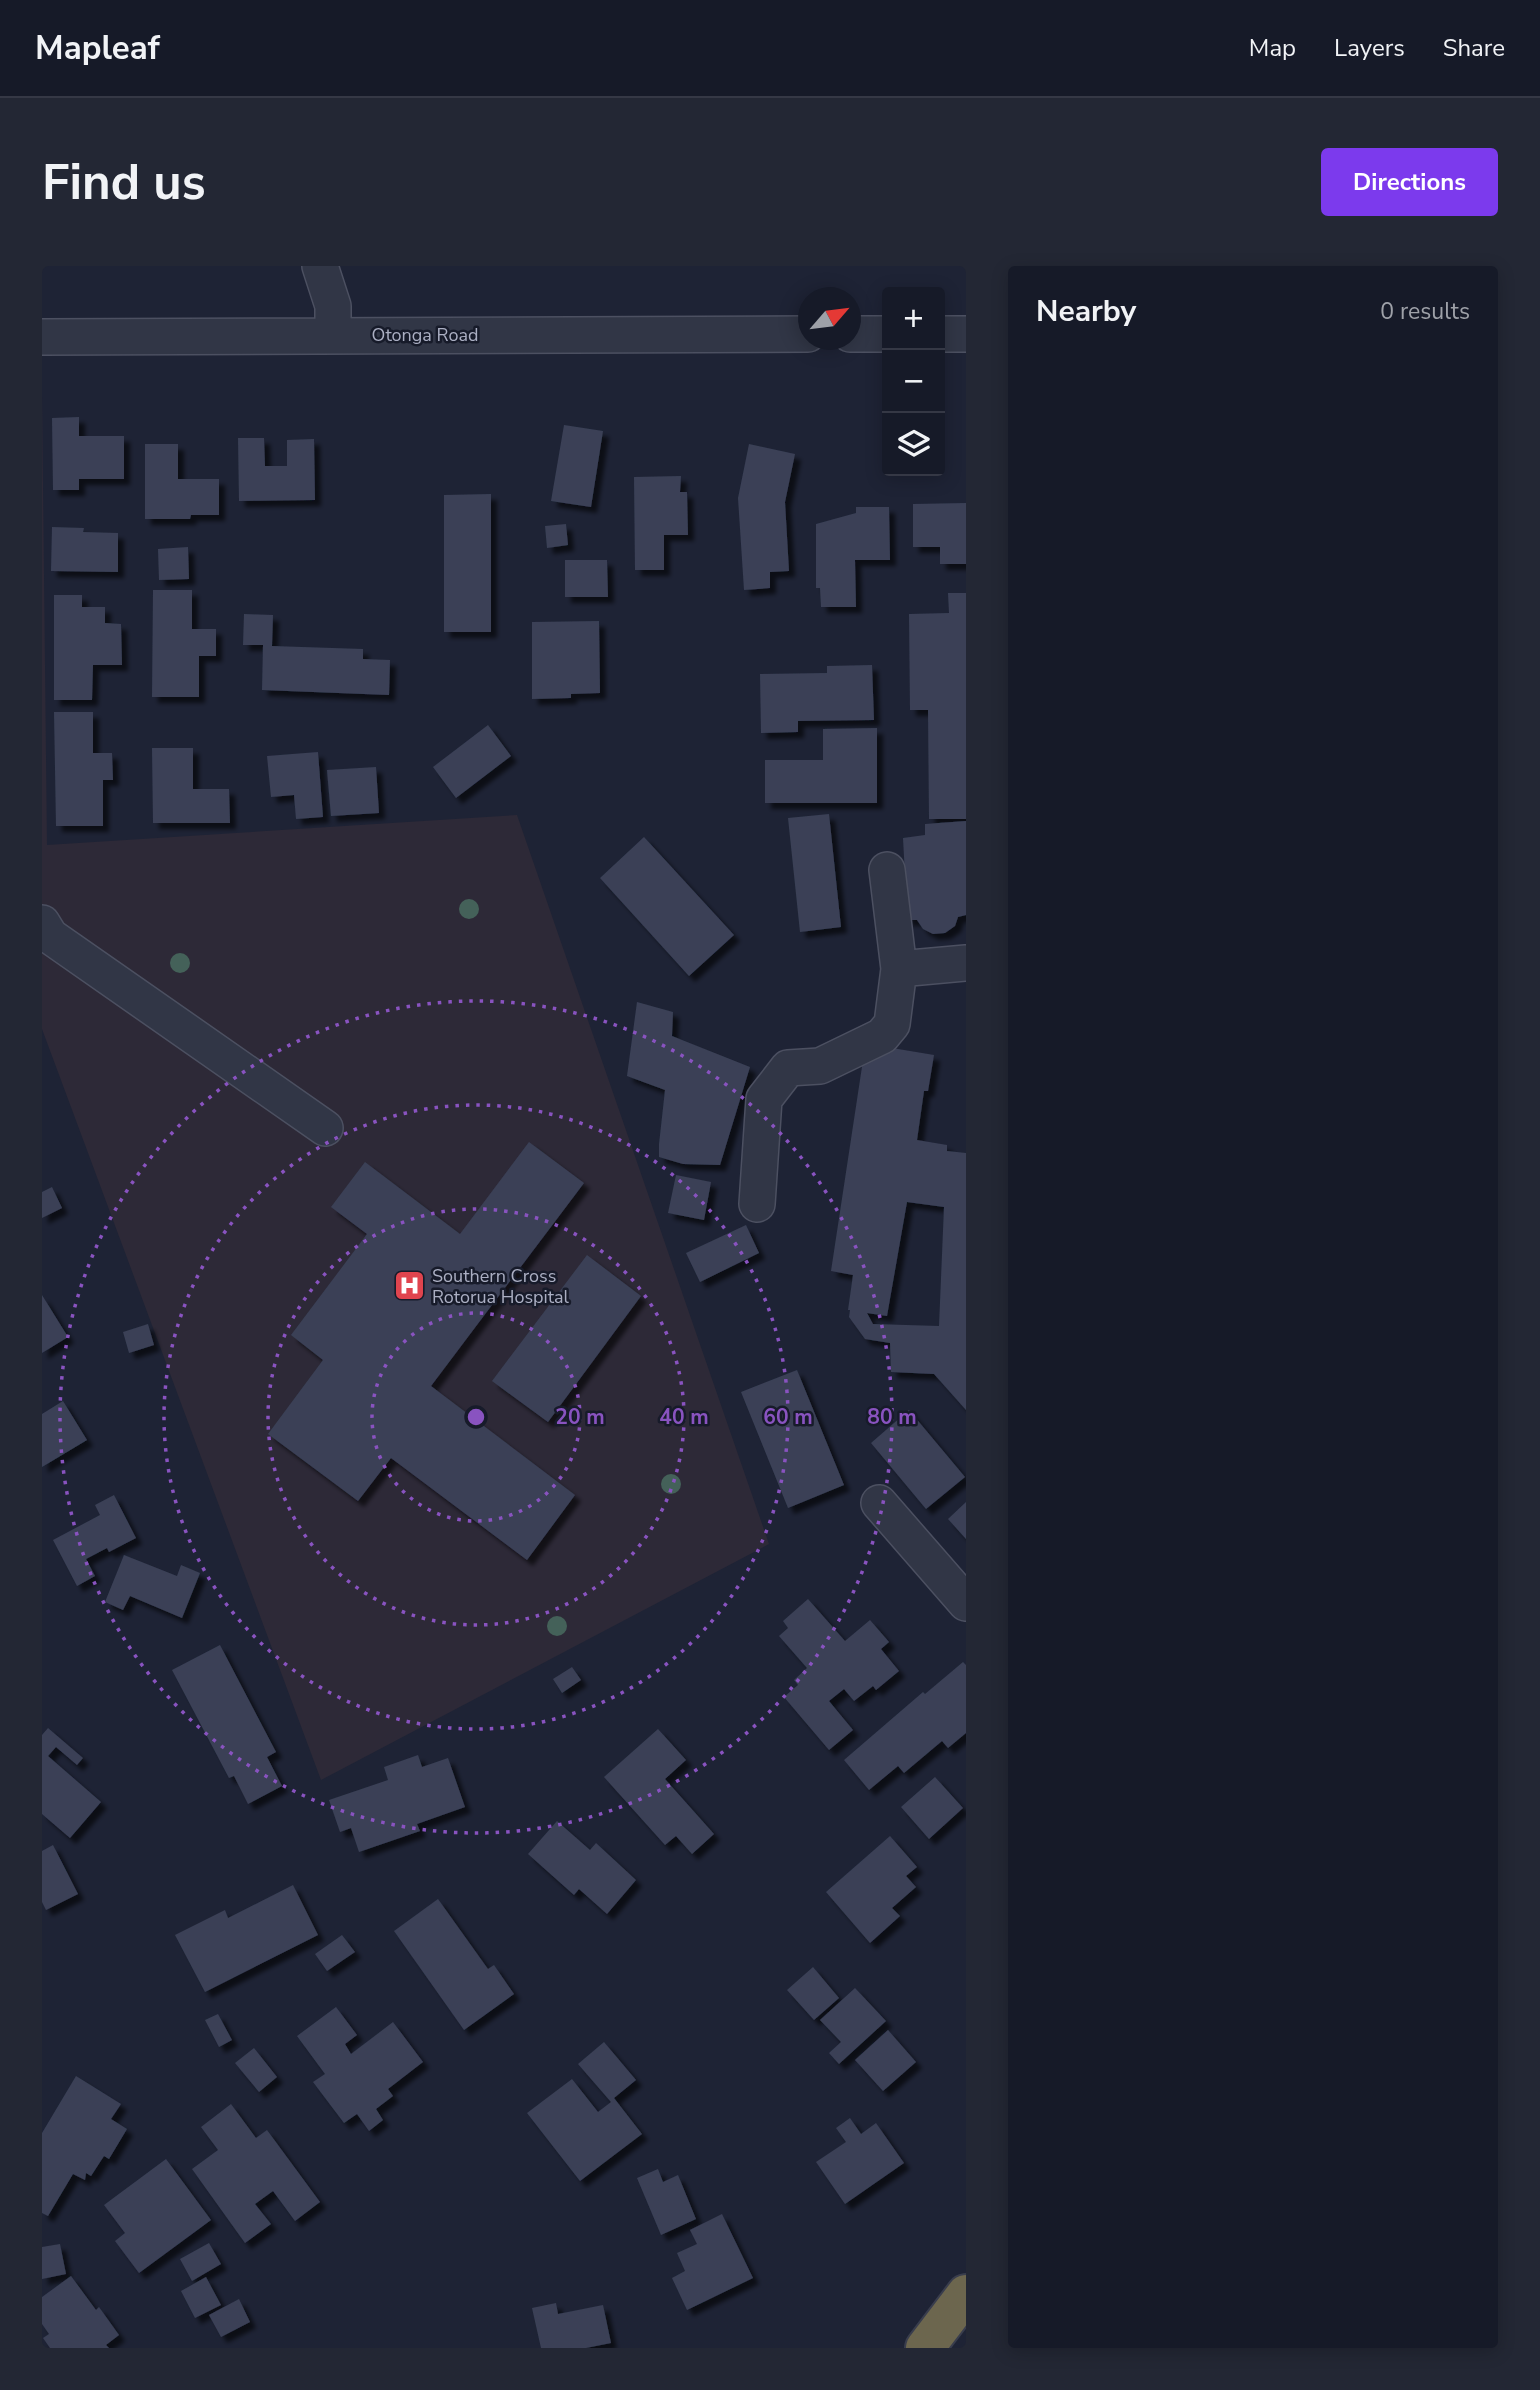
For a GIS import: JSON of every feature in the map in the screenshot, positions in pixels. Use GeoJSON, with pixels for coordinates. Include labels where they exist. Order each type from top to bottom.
{"type":"FeatureCollection","features":[{"type":"Feature","properties":{"kind":"highway"},"geometry":{"type":"LineString","coordinates":[[925,2348],[966,2294]]}},
{"type":"Feature","properties":{"kind":"street"},"geometry":{"type":"LineString","coordinates":[[320,266],[333,306],[333,336]]}},
{"type":"Feature","properties":{"kind":"street","name":"Otonga Road"},"geometry":{"type":"LineString","coordinates":[[42,337],[798,334]]}},
{"type":"Feature","properties":{"kind":"street"},"geometry":{"type":"LineString","coordinates":[[861,334],[882,334]]}},
{"type":"Feature","properties":{"kind":"street"},"geometry":{"type":"LineString","coordinates":[[945,334],[966,334]]}},
{"type":"Feature","properties":{"kind":"street"},"geometry":{"type":"LineString","coordinates":[[757,1204],[764,1099],[788,1068],[820,1066],[882,1036],[892,1024],[899,970],[887,870]]}},
{"type":"Feature","properties":{"kind":"street"},"geometry":{"type":"LineString","coordinates":[[42,923],[50,936],[325,1128]]}},
{"type":"Feature","properties":{"kind":"street"},"geometry":{"type":"LineString","coordinates":[[899,970],[966,963]]}},
{"type":"Feature","properties":{"kind":"street"},"geometry":{"type":"LineString","coordinates":[[879,1503],[966,1603]]}},
{"type":"Feature","properties":{"kind":"shaded area","name":"Southern Cross Rotorua Hospital"},"geometry":{"type":"Polygon","coordinates":[[[42,394],[47,845],[517,815],[769,1544],[321,1780],[42,1029],[42,394]]]}},
{"type":"Feature","properties":{"kind":"building"},"geometry":{"type":"Polygon","coordinates":[[[79,417],[79,436],[124,436],[124,479],[79,479],[79,490],[53,490],[52,418],[79,417]]]}},
{"type":"Feature","properties":{"kind":"building"},"geometry":{"type":"Polygon","coordinates":[[[564,425],[603,431],[591,507],[551,501],[564,425]]]}},
{"type":"Feature","properties":{"kind":"building"},"geometry":{"type":"Polygon","coordinates":[[[238,438],[264,438],[265,466],[287,466],[287,440],[314,439],[315,500],[239,501],[238,438]]]}},
{"type":"Feature","properties":{"kind":"building"},"geometry":{"type":"Polygon","coordinates":[[[145,444],[178,444],[178,479],[219,479],[219,515],[191,515],[190,519],[145,519],[145,444]]]}},
{"type":"Feature","properties":{"kind":"building"},"geometry":{"type":"Polygon","coordinates":[[[749,444],[795,454],[785,502],[789,571],[770,572],[770,588],[744,590],[738,498],[749,444]]]}},
{"type":"Feature","properties":{"kind":"building"},"geometry":{"type":"Polygon","coordinates":[[[681,476],[680,492],[687,492],[688,535],[664,535],[664,570],[635,570],[634,477],[681,476]]]}},
{"type":"Feature","properties":{"kind":"building"},"geometry":{"type":"Polygon","coordinates":[[[491,494],[491,632],[444,632],[444,495],[491,494]]]}},
{"type":"Feature","properties":{"kind":"building"},"geometry":{"type":"Polygon","coordinates":[[[966,503],[966,564],[940,564],[940,547],[913,547],[913,504],[966,503]]]}},
{"type":"Feature","properties":{"kind":"building"},"geometry":{"type":"Polygon","coordinates":[[[856,507],[889,507],[890,560],[855,560],[856,607],[821,607],[820,588],[816,588],[816,524],[856,513],[856,507]]]}},
{"type":"Feature","properties":{"kind":"building"},"geometry":{"type":"Polygon","coordinates":[[[566,524],[568,545],[547,548],[545,526],[566,524]]]}},
{"type":"Feature","properties":{"kind":"building"},"geometry":{"type":"Polygon","coordinates":[[[52,527],[84,528],[83,532],[118,533],[118,572],[51,571],[52,527]]]}},
{"type":"Feature","properties":{"kind":"building"},"geometry":{"type":"Polygon","coordinates":[[[188,547],[189,579],[159,580],[158,549],[188,547]]]}},
{"type":"Feature","properties":{"kind":"building"},"geometry":{"type":"Polygon","coordinates":[[[565,560],[607,560],[608,597],[565,597],[565,560]]]}},
{"type":"Feature","properties":{"kind":"building"},"geometry":{"type":"Polygon","coordinates":[[[153,590],[192,590],[192,629],[216,629],[216,656],[199,656],[199,697],[152,697],[153,590]]]}},
{"type":"Feature","properties":{"kind":"building"},"geometry":{"type":"Polygon","coordinates":[[[948,593],[966,593],[966,819],[929,819],[928,710],[910,710],[909,614],[949,613],[948,593]]]}},
{"type":"Feature","properties":{"kind":"building"},"geometry":{"type":"Polygon","coordinates":[[[54,595],[82,595],[82,607],[105,607],[105,623],[121,624],[122,665],[93,665],[92,700],[54,700],[54,595]]]}},
{"type":"Feature","properties":{"kind":"building"},"geometry":{"type":"Polygon","coordinates":[[[244,614],[273,615],[272,646],[363,649],[363,659],[390,660],[389,695],[262,690],[263,645],[243,645],[244,614]]]}},
{"type":"Feature","properties":{"kind":"building"},"geometry":{"type":"Polygon","coordinates":[[[599,621],[600,693],[571,694],[571,698],[532,699],[532,622],[599,621]]]}},
{"type":"Feature","properties":{"kind":"building"},"geometry":{"type":"Polygon","coordinates":[[[872,665],[874,720],[798,721],[798,732],[761,733],[760,674],[827,673],[827,666],[872,665]]]}},
{"type":"Feature","properties":{"kind":"building"},"geometry":{"type":"Polygon","coordinates":[[[54,712],[93,712],[93,753],[112,753],[113,780],[103,780],[103,826],[56,826],[54,712]]]}},
{"type":"Feature","properties":{"kind":"building"},"geometry":{"type":"Polygon","coordinates":[[[488,725],[511,756],[456,798],[433,767],[488,725]]]}},
{"type":"Feature","properties":{"kind":"building"},"geometry":{"type":"Polygon","coordinates":[[[877,728],[877,803],[765,803],[765,760],[823,760],[823,729],[877,728]]]}},
{"type":"Feature","properties":{"kind":"building"},"geometry":{"type":"Polygon","coordinates":[[[152,748],[193,748],[193,789],[229,789],[230,823],[153,823],[152,748]]]}},
{"type":"Feature","properties":{"kind":"building"},"geometry":{"type":"Polygon","coordinates":[[[318,752],[323,817],[296,819],[294,795],[271,797],[267,756],[318,752]]]}},
{"type":"Feature","properties":{"kind":"building"},"geometry":{"type":"Polygon","coordinates":[[[376,767],[379,813],[331,816],[327,770],[376,767]]]}},
{"type":"Feature","properties":{"kind":"building"},"geometry":{"type":"Polygon","coordinates":[[[829,814],[841,927],[800,932],[788,818],[829,814]]]}},
{"type":"Feature","properties":{"kind":"building"},"geometry":{"type":"Polygon","coordinates":[[[966,821],[966,915],[958,917],[955,926],[945,933],[933,934],[923,929],[917,920],[906,920],[902,875],[905,875],[903,838],[925,835],[925,824],[966,821]]]}},
{"type":"Feature","properties":{"kind":"building"},"geometry":{"type":"Polygon","coordinates":[[[644,837],[734,935],[689,976],[600,878],[644,837]]]}},
{"type":"Feature","properties":{"kind":"building"},"geometry":{"type":"Polygon","coordinates":[[[637,1002],[673,1012],[672,1036],[750,1067],[720,1165],[683,1164],[659,1157],[665,1090],[627,1076],[637,1002]]]}},
{"type":"Feature","properties":{"kind":"building"},"geometry":{"type":"Polygon","coordinates":[[[865,1047],[890,1053],[892,1048],[934,1055],[928,1091],[924,1091],[917,1140],[947,1145],[947,1151],[966,1153],[966,1410],[934,1374],[891,1372],[890,1343],[865,1339],[849,1317],[853,1275],[831,1271],[865,1047]],[[907,1202],[887,1316],[867,1313],[873,1324],[939,1326],[944,1207],[907,1202]]]}},
{"type":"Feature","properties":{"kind":"building"},"geometry":{"type":"Polygon","coordinates":[[[529,1142],[584,1183],[431,1386],[575,1495],[527,1560],[391,1458],[358,1501],[268,1434],[323,1360],[291,1335],[367,1234],[331,1207],[365,1162],[460,1234],[529,1142]]]}},
{"type":"Feature","properties":{"kind":"building"},"geometry":{"type":"Polygon","coordinates":[[[676,1175],[711,1182],[704,1220],[668,1213],[676,1175]]]}},
{"type":"Feature","properties":{"kind":"building"},"geometry":{"type":"Polygon","coordinates":[[[52,1187],[62,1208],[42,1218],[42,1192],[52,1187]]]}},
{"type":"Feature","properties":{"kind":"building"},"geometry":{"type":"Polygon","coordinates":[[[746,1225],[759,1253],[700,1282],[686,1253],[746,1225]]]}},
{"type":"Feature","properties":{"kind":"building"},"geometry":{"type":"Polygon","coordinates":[[[587,1255],[641,1296],[548,1422],[492,1381],[587,1255]]]}},
{"type":"Feature","properties":{"kind":"building"},"geometry":{"type":"Polygon","coordinates":[[[42,1295],[68,1337],[42,1353],[42,1295]]]}},
{"type":"Feature","properties":{"kind":"building"},"geometry":{"type":"Polygon","coordinates":[[[148,1324],[154,1345],[129,1353],[123,1332],[148,1324]]]}},
{"type":"Feature","properties":{"kind":"building"},"geometry":{"type":"Polygon","coordinates":[[[797,1370],[844,1485],[788,1508],[741,1392],[797,1370]]]}},
{"type":"Feature","properties":{"kind":"building"},"geometry":{"type":"Polygon","coordinates":[[[63,1401],[87,1440],[42,1467],[42,1414],[63,1401]]]}},
{"type":"Feature","properties":{"kind":"building"},"geometry":{"type":"Polygon","coordinates":[[[909,1410],[965,1477],[926,1509],[871,1443],[909,1410]]]}},
{"type":"Feature","properties":{"kind":"building"},"geometry":{"type":"Polygon","coordinates":[[[114,1495],[136,1538],[109,1552],[107,1548],[86,1559],[95,1576],[77,1586],[53,1540],[100,1515],[95,1505],[114,1495]]]}},
{"type":"Feature","properties":{"kind":"building"},"geometry":{"type":"Polygon","coordinates":[[[966,1502],[966,1539],[948,1519],[966,1502]]]}},
{"type":"Feature","properties":{"kind":"building"},"geometry":{"type":"Polygon","coordinates":[[[124,1555],[177,1576],[181,1565],[200,1573],[182,1618],[130,1596],[123,1610],[105,1602],[124,1555]]]}},
{"type":"Feature","properties":{"kind":"building"},"geometry":{"type":"Polygon","coordinates":[[[808,1599],[845,1641],[870,1620],[889,1642],[881,1649],[899,1671],[876,1690],[873,1686],[854,1701],[844,1689],[829,1701],[853,1730],[829,1750],[784,1697],[798,1685],[794,1680],[807,1668],[779,1636],[788,1628],[783,1621],[808,1599]]]}},
{"type":"Feature","properties":{"kind":"building"},"geometry":{"type":"Polygon","coordinates":[[[220,1645],[276,1752],[267,1757],[282,1786],[248,1804],[234,1776],[229,1778],[172,1670],[220,1645]]]}},
{"type":"Feature","properties":{"kind":"building"},"geometry":{"type":"Polygon","coordinates":[[[963,1662],[966,1665],[966,1733],[948,1748],[942,1741],[904,1773],[898,1766],[869,1790],[844,1760],[923,1692],[925,1694],[963,1662]]]}},
{"type":"Feature","properties":{"kind":"building"},"geometry":{"type":"Polygon","coordinates":[[[572,1667],[581,1680],[562,1693],[553,1679],[572,1667]]]}},
{"type":"Feature","properties":{"kind":"building"},"geometry":{"type":"Polygon","coordinates":[[[48,1728],[83,1758],[77,1765],[56,1747],[48,1756],[101,1802],[70,1838],[42,1814],[42,1735],[48,1728]]]}},
{"type":"Feature","properties":{"kind":"building"},"geometry":{"type":"Polygon","coordinates":[[[658,1729],[686,1760],[665,1779],[714,1834],[692,1854],[676,1836],[665,1845],[604,1777],[658,1729]]]}},
{"type":"Feature","properties":{"kind":"building"},"geometry":{"type":"Polygon","coordinates":[[[418,1755],[422,1767],[448,1758],[465,1807],[417,1824],[420,1831],[359,1852],[351,1828],[340,1832],[329,1800],[388,1780],[384,1767],[418,1755]]]}},
{"type":"Feature","properties":{"kind":"building"},"geometry":{"type":"Polygon","coordinates":[[[935,1777],[963,1808],[929,1839],[901,1807],[935,1777]]]}},
{"type":"Feature","properties":{"kind":"building"},"geometry":{"type":"Polygon","coordinates":[[[557,1821],[590,1850],[596,1843],[636,1880],[607,1914],[579,1889],[574,1895],[528,1854],[557,1821]]]}},
{"type":"Feature","properties":{"kind":"building"},"geometry":{"type":"Polygon","coordinates":[[[890,1836],[917,1867],[906,1876],[916,1887],[892,1908],[900,1916],[870,1943],[826,1892],[890,1836]]]}},
{"type":"Feature","properties":{"kind":"building"},"geometry":{"type":"Polygon","coordinates":[[[53,1845],[78,1894],[46,1910],[42,1902],[42,1851],[53,1845]]]}},
{"type":"Feature","properties":{"kind":"building"},"geometry":{"type":"Polygon","coordinates":[[[293,1885],[318,1935],[205,1992],[175,1935],[225,1910],[228,1918],[293,1885]]]}},
{"type":"Feature","properties":{"kind":"building"},"geometry":{"type":"Polygon","coordinates":[[[438,1899],[488,1969],[494,1965],[514,1994],[464,2030],[394,1931],[438,1899]]]}},
{"type":"Feature","properties":{"kind":"building"},"geometry":{"type":"Polygon","coordinates":[[[342,1935],[355,1952],[327,1971],[315,1954],[342,1935]]]}},
{"type":"Feature","properties":{"kind":"building"},"geometry":{"type":"Polygon","coordinates":[[[813,1967],[839,1998],[814,2020],[787,1990],[813,1967]]]}},
{"type":"Feature","properties":{"kind":"building"},"geometry":{"type":"Polygon","coordinates":[[[855,1988],[886,2021],[839,2064],[829,2053],[841,2042],[820,2020],[855,1988]]]}},
{"type":"Feature","properties":{"kind":"building"},"geometry":{"type":"Polygon","coordinates":[[[336,2007],[357,2035],[345,2044],[351,2054],[393,2022],[423,2062],[388,2089],[393,2096],[376,2109],[383,2120],[369,2131],[357,2114],[344,2123],[313,2082],[325,2074],[297,2036],[336,2007]]]}},
{"type":"Feature","properties":{"kind":"building"},"geometry":{"type":"Polygon","coordinates":[[[218,2014],[232,2040],[219,2047],[205,2020],[218,2014]]]}},
{"type":"Feature","properties":{"kind":"building"},"geometry":{"type":"Polygon","coordinates":[[[888,2030],[916,2062],[883,2091],[855,2060],[888,2030]]]}},
{"type":"Feature","properties":{"kind":"building"},"geometry":{"type":"Polygon","coordinates":[[[604,2042],[636,2080],[614,2098],[642,2134],[580,2181],[527,2113],[572,2079],[598,2112],[611,2102],[578,2064],[604,2042]]]}},
{"type":"Feature","properties":{"kind":"building"},"geometry":{"type":"Polygon","coordinates":[[[254,2048],[277,2077],[259,2092],[235,2063],[254,2048]]]}},
{"type":"Feature","properties":{"kind":"building"},"geometry":{"type":"Polygon","coordinates":[[[76,2076],[121,2104],[111,2119],[127,2129],[109,2159],[104,2156],[91,2176],[86,2173],[85,2180],[73,2174],[48,2216],[42,2213],[42,2133],[76,2076]]]}},
{"type":"Feature","properties":{"kind":"building"},"geometry":{"type":"Polygon","coordinates":[[[231,2104],[256,2138],[267,2130],[320,2202],[295,2221],[273,2191],[255,2204],[271,2224],[245,2243],[192,2169],[218,2150],[201,2127],[231,2104]]]}},
{"type":"Feature","properties":{"kind":"building"},"geometry":{"type":"Polygon","coordinates":[[[850,2118],[861,2134],[876,2123],[904,2163],[845,2204],[816,2162],[846,2142],[836,2128],[850,2118]]]}},
{"type":"Feature","properties":{"kind":"building"},"geometry":{"type":"Polygon","coordinates":[[[166,2159],[211,2220],[139,2273],[115,2241],[125,2233],[104,2205],[166,2159]]]}},
{"type":"Feature","properties":{"kind":"building"},"geometry":{"type":"Polygon","coordinates":[[[658,2169],[663,2182],[678,2175],[696,2219],[661,2235],[637,2178],[658,2169]]]}},
{"type":"Feature","properties":{"kind":"building"},"geometry":{"type":"Polygon","coordinates":[[[722,2214],[753,2278],[687,2310],[672,2278],[685,2271],[677,2253],[697,2244],[690,2230],[722,2214]]]}},
{"type":"Feature","properties":{"kind":"building"},"geometry":{"type":"Polygon","coordinates":[[[209,2243],[221,2264],[192,2281],[180,2259],[209,2243]]]}},
{"type":"Feature","properties":{"kind":"building"},"geometry":{"type":"Polygon","coordinates":[[[60,2244],[66,2274],[42,2279],[42,2247],[60,2244]]]}},
{"type":"Feature","properties":{"kind":"building"},"geometry":{"type":"Polygon","coordinates":[[[71,2276],[96,2310],[99,2307],[119,2335],[106,2345],[109,2348],[50,2348],[43,2338],[49,2334],[42,2324],[42,2297],[71,2276]]]}},
{"type":"Feature","properties":{"kind":"building"},"geometry":{"type":"Polygon","coordinates":[[[206,2277],[221,2305],[195,2318],[181,2291],[206,2277]]]}},
{"type":"Feature","properties":{"kind":"building"},"geometry":{"type":"Polygon","coordinates":[[[239,2299],[250,2322],[221,2337],[209,2315],[239,2299]]]}},
{"type":"Feature","properties":{"kind":"building"},"geometry":{"type":"Polygon","coordinates":[[[556,2303],[558,2314],[603,2305],[611,2343],[586,2348],[541,2348],[532,2308],[556,2303]]]}},
{"type":"Feature","properties":{"kind":"place","name":"Southern Cross Rotorua Hospital"},"geometry":{"type":"Point","coordinates":[409,1286]}}]}
